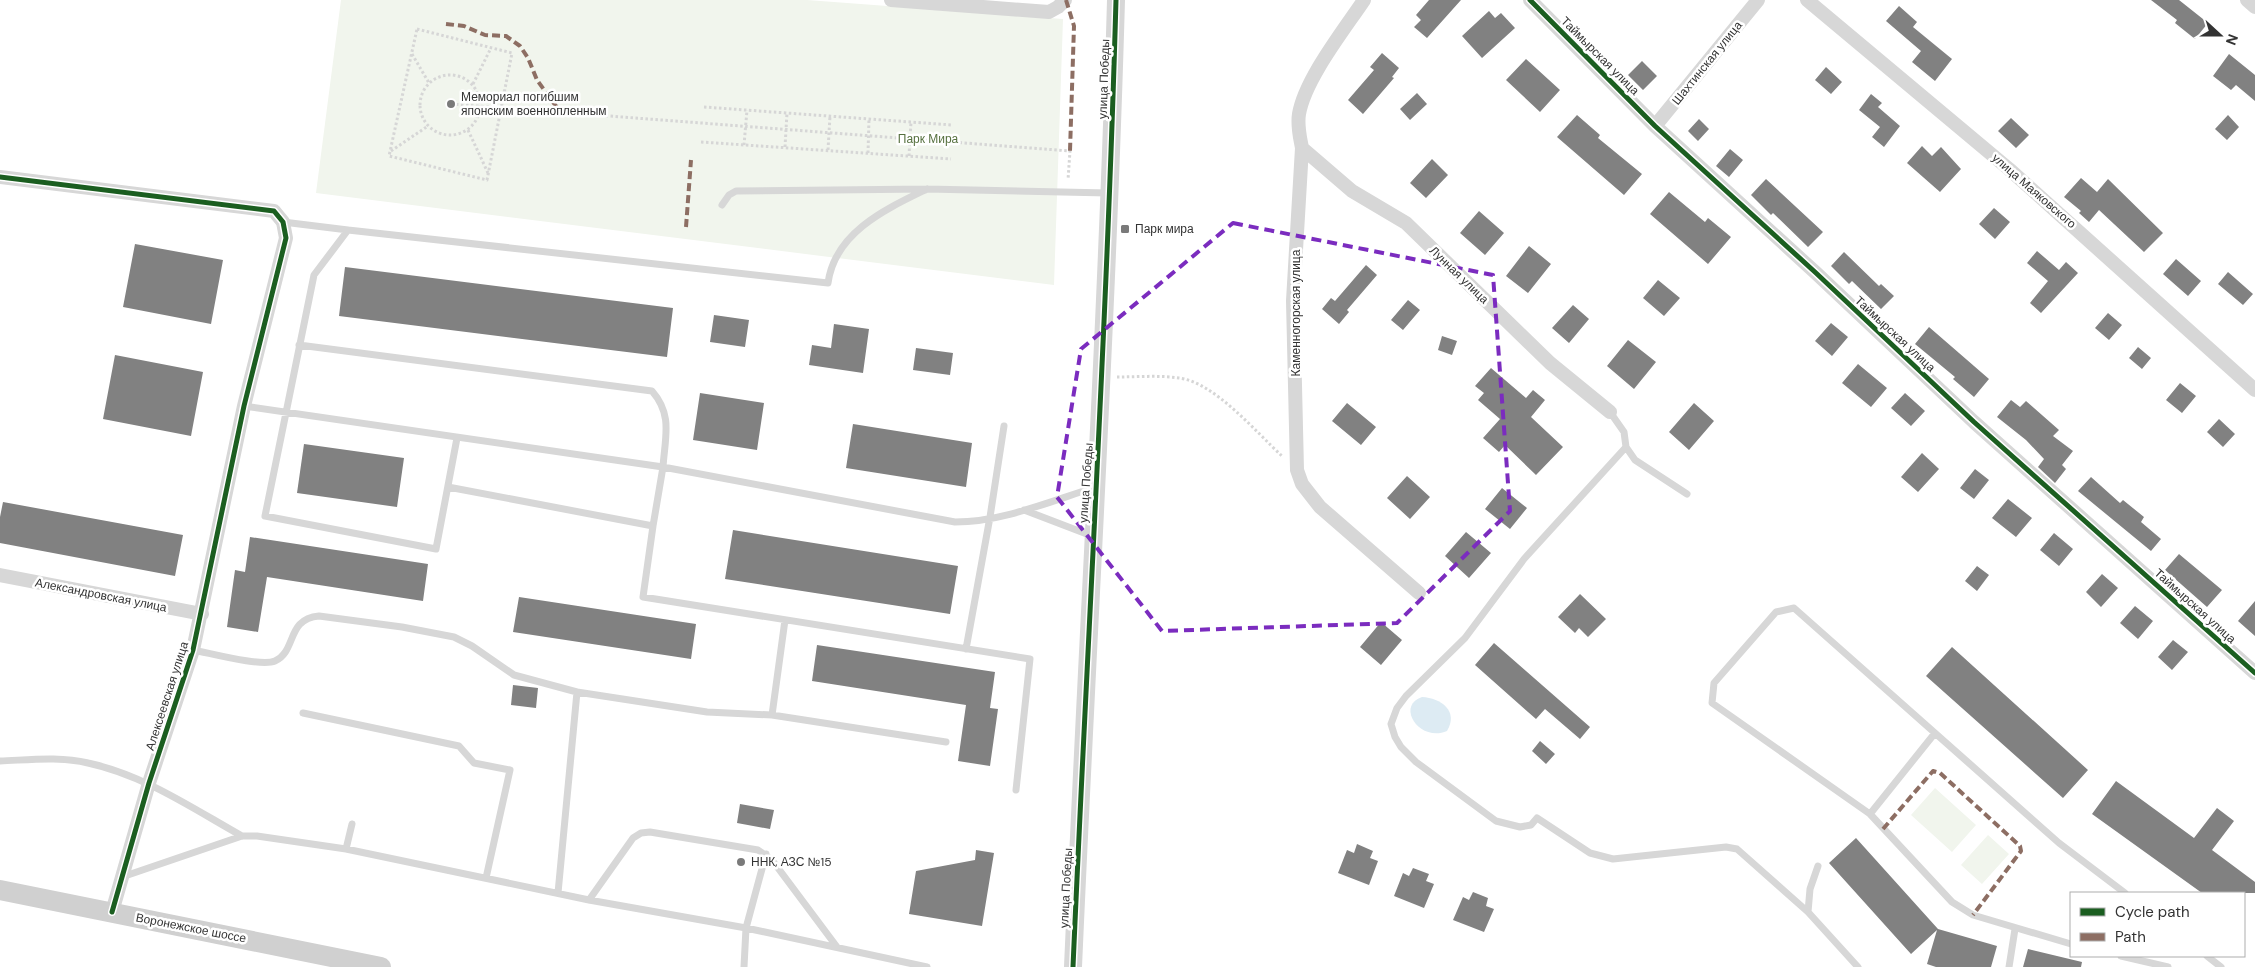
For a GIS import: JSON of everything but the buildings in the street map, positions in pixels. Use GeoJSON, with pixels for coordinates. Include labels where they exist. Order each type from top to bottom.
{"type":"FeatureCollection","features":[{"type":"Feature","properties":{"kind":"main road","name":"Воронежское шоссе"},"geometry":{"type":"LineString","coordinates":[[0,890],[381,967]]}},
{"type":"Feature","properties":{"kind":"street"},"geometry":{"type":"LineString","coordinates":[[891,0],[1048,12],[1058,7],[1065,0]]}},
{"type":"Feature","properties":{"kind":"street","name":"улица Победы"},"geometry":{"type":"LineString","coordinates":[[1073,967],[1092,536],[1103,377],[1111,193],[1116,0]]}},
{"type":"Feature","properties":{"kind":"street","name":"Каменногорская улица"},"geometry":{"type":"LineString","coordinates":[[1364,0],[1324,61],[1302,102],[1298,127],[1302,148],[1293,301],[1297,470],[1302,484],[1320,507],[1419,593]]}},
{"type":"Feature","properties":{"kind":"street","name":"Таймырская улица"},"geometry":{"type":"LineString","coordinates":[[1530,0],[1655,126],[1816,273],[1974,422],[2255,673]]}},
{"type":"Feature","properties":{"kind":"street","name":"Шахтинская улица"},"geometry":{"type":"LineString","coordinates":[[1655,126],[1758,0]]}},
{"type":"Feature","properties":{"kind":"street","name":"улица Маяковского"},"geometry":{"type":"LineString","coordinates":[[1807,0],[2009,169],[2255,390]]}},
{"type":"Feature","properties":{"kind":"street"},"geometry":{"type":"LineString","coordinates":[[2247,0],[2255,7]]}},
{"type":"Feature","properties":{"kind":"street","name":"Лунная улица"},"geometry":{"type":"LineString","coordinates":[[1302,148],[1352,191],[1406,223],[1550,363],[1610,412]]}},
{"type":"Feature","properties":{"kind":"street"},"geometry":{"type":"LineString","coordinates":[[0,177],[274,211],[283,222]]}},
{"type":"Feature","properties":{"kind":"street","name":"Алексеевская улица"},"geometry":{"type":"LineString","coordinates":[[112,912],[148,783],[194,650],[244,406],[286,238],[283,222]]}},
{"type":"Feature","properties":{"kind":"street","name":"Александровская улица"},"geometry":{"type":"LineString","coordinates":[[0,576],[202,614]]}},
{"type":"Feature","properties":{"kind":"lane"},"geometry":{"type":"LineString","coordinates":[[722,205],[729,195],[736,191],[927,189],[1111,193]]}},
{"type":"Feature","properties":{"kind":"lane"},"geometry":{"type":"LineString","coordinates":[[283,222],[828,284],[830,274],[846,241],[880,212],[927,189]]}},
{"type":"Feature","properties":{"kind":"lane"},"geometry":{"type":"LineString","coordinates":[[348,230],[314,276],[265,516],[436,549],[457,438]]}},
{"type":"Feature","properties":{"kind":"lane"},"geometry":{"type":"LineString","coordinates":[[300,345],[652,392],[661,402],[666,414],[663,467],[643,597],[1030,659],[1016,790]]}},
{"type":"Feature","properties":{"kind":"lane"},"geometry":{"type":"LineString","coordinates":[[244,406],[663,467],[955,522],[968,522],[1024,510],[1096,487]]}},
{"type":"Feature","properties":{"kind":"lane"},"geometry":{"type":"LineString","coordinates":[[1610,412],[1624,432],[1626,447],[1635,460],[1687,494]]}},
{"type":"Feature","properties":{"kind":"lane"},"geometry":{"type":"LineString","coordinates":[[966,649],[1004,426]]}},
{"type":"Feature","properties":{"kind":"lane"},"geometry":{"type":"LineString","coordinates":[[1626,447],[1524,559],[1465,638],[1396,708],[1391,724],[1394,736],[1401,747],[1416,762],[1496,821],[1520,827],[1531,825],[1537,818],[1590,854],[1613,859],[1726,847],[1737,850],[1808,912],[1858,967]]}},
{"type":"Feature","properties":{"kind":"lane"},"geometry":{"type":"LineString","coordinates":[[448,487],[653,526]]}},
{"type":"Feature","properties":{"kind":"lane"},"geometry":{"type":"LineString","coordinates":[[1024,510],[1092,536]]}},
{"type":"Feature","properties":{"kind":"lane"},"geometry":{"type":"LineString","coordinates":[[2070,944],[1973,915],[1952,902],[1870,814],[1712,703],[1714,683],[1776,612],[1794,608],[2059,842],[2124,892]]}},
{"type":"Feature","properties":{"kind":"lane"},"geometry":{"type":"LineString","coordinates":[[194,650],[263,663],[275,660],[284,653],[299,624],[308,617],[319,616],[402,627],[454,637],[472,646],[514,675],[577,692],[707,712],[772,715],[946,742]]}},
{"type":"Feature","properties":{"kind":"lane"},"geometry":{"type":"LineString","coordinates":[[772,715],[785,620]]}},
{"type":"Feature","properties":{"kind":"lane"},"geometry":{"type":"LineString","coordinates":[[558,893],[577,692]]}},
{"type":"Feature","properties":{"kind":"lane"},"geometry":{"type":"LineString","coordinates":[[303,713],[459,746],[474,763],[510,770],[486,878]]}},
{"type":"Feature","properties":{"kind":"lane"},"geometry":{"type":"LineString","coordinates":[[1870,814],[1935,733]]}},
{"type":"Feature","properties":{"kind":"lane"},"geometry":{"type":"LineString","coordinates":[[0,761],[86,762],[148,783],[242,836]]}},
{"type":"Feature","properties":{"kind":"lane"},"geometry":{"type":"LineString","coordinates":[[346,849],[352,824]]}},
{"type":"Feature","properties":{"kind":"lane"},"geometry":{"type":"LineString","coordinates":[[589,900],[633,838],[641,832],[758,850],[772,860],[837,947]]}},
{"type":"Feature","properties":{"kind":"lane"},"geometry":{"type":"LineString","coordinates":[[120,878],[242,836],[257,836],[346,849],[589,900],[746,928],[927,967]]}},
{"type":"Feature","properties":{"kind":"lane"},"geometry":{"type":"LineString","coordinates":[[744,967],[746,928],[766,854]]}},
{"type":"Feature","properties":{"kind":"lane"},"geometry":{"type":"LineString","coordinates":[[1808,912],[1810,889],[1818,866]]}},
{"type":"Feature","properties":{"kind":"lane"},"geometry":{"type":"LineString","coordinates":[[2009,967],[2016,929]]}},
{"type":"Feature","properties":{"kind":"lane"},"geometry":{"type":"LineString","coordinates":[[2125,957],[2168,967]]}},
{"type":"Feature","properties":{"kind":"lane"},"geometry":{"type":"LineString","coordinates":[[2208,957],[2221,967]]}},
{"type":"Feature","properties":{"kind":"path"},"geometry":{"type":"LineString","coordinates":[[417,29],[491,48],[512,53],[486,180],[389,156],[417,29]]}},
{"type":"Feature","properties":{"kind":"path"},"geometry":{"type":"LineString","coordinates":[[473,84],[491,48]]}},
{"type":"Feature","properties":{"kind":"path"},"geometry":{"type":"LineString","coordinates":[[412,53],[430,83]]}},
{"type":"Feature","properties":{"kind":"path"},"geometry":{"type":"LineString","coordinates":[[451,75],[463,77],[473,84],[479,94],[481,106],[478,118],[468,130],[461,134],[449,136],[438,133],[428,126],[422,116],[420,104],[423,93],[430,83],[440,77],[451,75]]}},
{"type":"Feature","properties":{"kind":"path"},"geometry":{"type":"LineString","coordinates":[[451,104],[1070,151],[1068,191]]}},
{"type":"Feature","properties":{"kind":"path"},"geometry":{"type":"LineString","coordinates":[[704,107],[952,125]]}},
{"type":"Feature","properties":{"kind":"path"},"geometry":{"type":"LineString","coordinates":[[744,145],[746,110]]}},
{"type":"Feature","properties":{"kind":"path"},"geometry":{"type":"LineString","coordinates":[[785,148],[787,113]]}},
{"type":"Feature","properties":{"kind":"path"},"geometry":{"type":"LineString","coordinates":[[828,150],[830,116]]}},
{"type":"Feature","properties":{"kind":"path"},"geometry":{"type":"LineString","coordinates":[[868,153],[869,119]]}},
{"type":"Feature","properties":{"kind":"path"},"geometry":{"type":"LineString","coordinates":[[909,156],[911,122]]}},
{"type":"Feature","properties":{"kind":"path"},"geometry":{"type":"LineString","coordinates":[[390,151],[428,126]]}},
{"type":"Feature","properties":{"kind":"path"},"geometry":{"type":"LineString","coordinates":[[468,130],[488,173]]}},
{"type":"Feature","properties":{"kind":"path"},"geometry":{"type":"LineString","coordinates":[[702,142],[951,159]]}},
{"type":"Feature","properties":{"kind":"path"},"geometry":{"type":"LineString","coordinates":[[1103,377],[1180,378],[1201,384],[1215,393],[1297,470]]}},
{"type":"Feature","properties":{"kind":"highlighted area"},"geometry":{"type":"Polygon","coordinates":[[[1233,223],[1493,275],[1510,511],[1397,623],[1162,631],[1057,497],[1081,349],[1233,223]]]}},
{"type":"Feature","properties":{"kind":"green space","name":"Парк Мира"},"geometry":{"type":"Polygon","coordinates":[[[341,0],[807,0],[1063,19],[1054,285],[316,193],[341,0]]]}},
{"type":"Feature","properties":{"kind":"green space"},"geometry":{"type":"Polygon","coordinates":[[[1935,788],[1976,825],[1952,852],[1911,815],[1935,788]]]}},
{"type":"Feature","properties":{"kind":"green space"},"geometry":{"type":"Polygon","coordinates":[[[1988,835],[2009,854],[1982,884],[1961,865],[1988,835]]]}},
{"type":"Feature","properties":{"kind":"shaded area"},"geometry":{"type":"Polygon","coordinates":[[[1422,697],[1436,700],[1446,707],[1451,717],[1447,731],[1428,732],[1414,722],[1411,708],[1414,702],[1422,697]]]}},
{"type":"Feature","properties":{"kind":"marked path"},"geometry":{"type":"LineString","coordinates":[[1066,0],[1074,26],[1070,151]]}},
{"type":"Feature","properties":{"kind":"marked path"},"geometry":{"type":"LineString","coordinates":[[446,24],[464,26],[485,35],[506,36],[520,46],[528,58],[537,80],[561,113]]}},
{"type":"Feature","properties":{"kind":"marked path"},"geometry":{"type":"LineString","coordinates":[[686,227],[691,160]]}},
{"type":"Feature","properties":{"kind":"marked path"},"geometry":{"type":"LineString","coordinates":[[1883,829],[1933,771],[1940,773],[2020,846],[2021,851],[1973,915]]}},
{"type":"Feature","properties":{"kind":"cycle path"},"geometry":{"type":"LineString","coordinates":[[1073,967],[1102,363],[1116,0]]}},
{"type":"Feature","properties":{"kind":"cycle path"},"geometry":{"type":"LineString","coordinates":[[1530,0],[1655,126],[1816,273],[1974,422],[2255,673]]}},
{"type":"Feature","properties":{"kind":"cycle path"},"geometry":{"type":"LineString","coordinates":[[0,177],[274,211],[283,222],[286,238],[244,406],[193,650],[149,783],[112,912]]}},
{"type":"Feature","properties":{"kind":"place","name":"Мемориал погибшим японским военнопленным"},"geometry":{"type":"Point","coordinates":[451,104]}},
{"type":"Feature","properties":{"kind":"place","name":"Парк мира"},"geometry":{"type":"Point","coordinates":[1125,229]}},
{"type":"Feature","properties":{"kind":"place","name":"ННК, АЗС №15"},"geometry":{"type":"Point","coordinates":[741,862]}}]}
